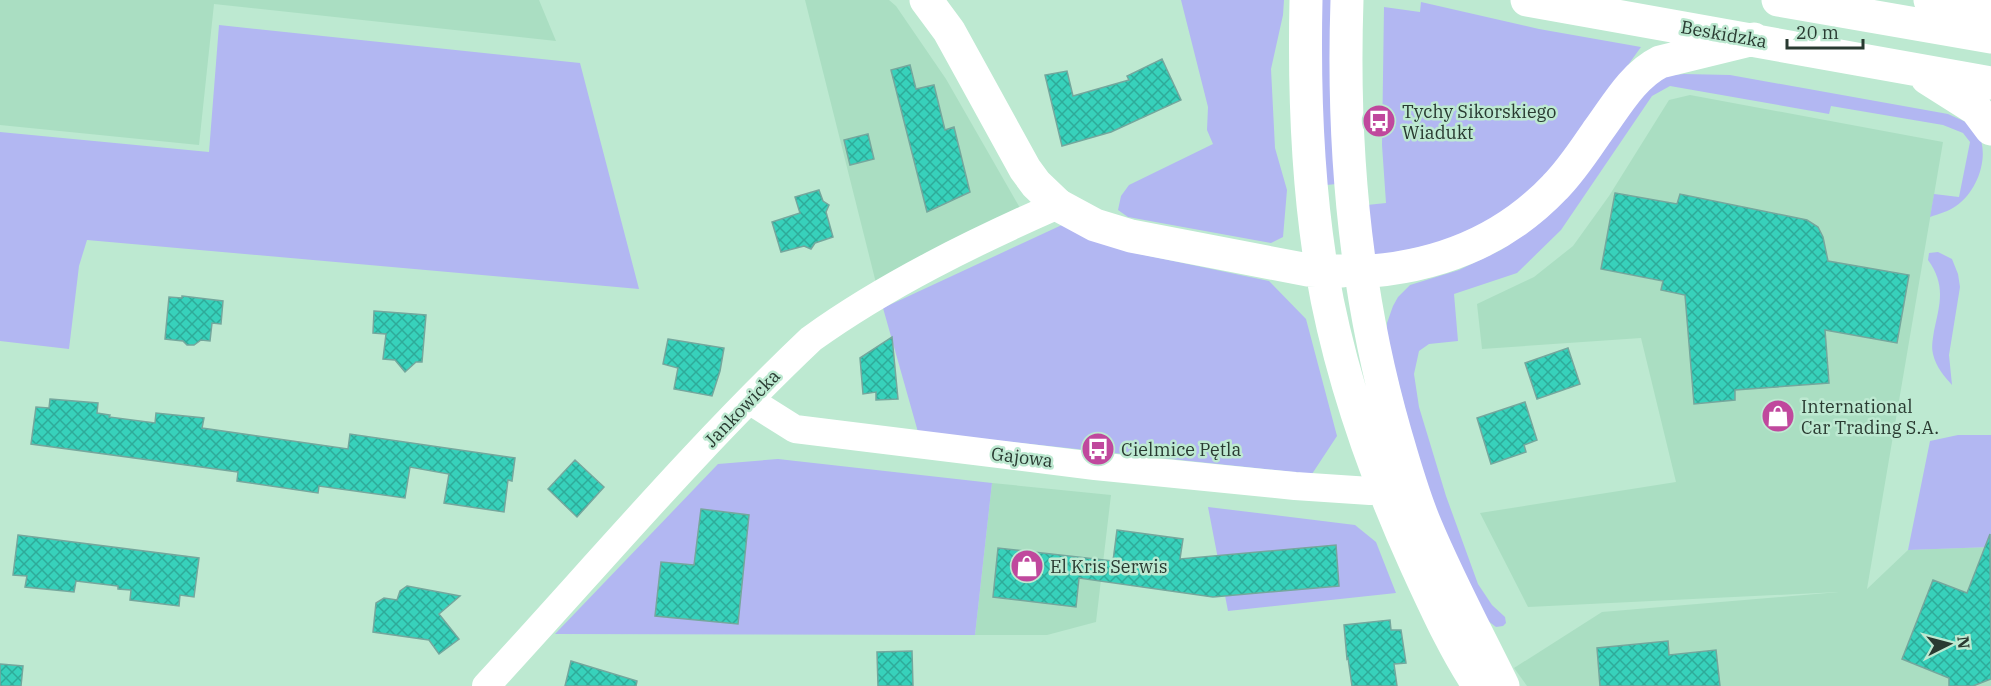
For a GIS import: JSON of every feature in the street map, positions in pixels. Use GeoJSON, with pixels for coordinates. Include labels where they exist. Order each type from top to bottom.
{"type":"FeatureCollection","features":[{"type":"Feature","properties":{"kind":"street"},"geometry":{"type":"LineString","coordinates":[[926,0],[949,31],[1025,169],[1036,184],[1058,205],[1081,219],[1116,232],[1322,271],[1359,272],[1399,268],[1433,261],[1456,254],[1499,232],[1555,187],[1632,85],[1648,68],[1660,62],[1754,39]]}},
{"type":"Feature","properties":{"kind":"street"},"geometry":{"type":"LineString","coordinates":[[1306,0],[1307,138],[1311,186],[1322,271],[1351,393],[1397,485],[1426,526],[1503,686]]}},
{"type":"Feature","properties":{"kind":"street"},"geometry":{"type":"LineString","coordinates":[[1347,0],[1349,182],[1359,272],[1383,390],[1397,485],[1395,517],[1442,620],[1479,686]]}},
{"type":"Feature","properties":{"kind":"street","name":"Beskidzka"},"geometry":{"type":"LineString","coordinates":[[1527,0],[1991,82]]}},
{"type":"Feature","properties":{"kind":"street"},"geometry":{"type":"LineString","coordinates":[[1778,0],[1991,37]]}},
{"type":"Feature","properties":{"kind":"street"},"geometry":{"type":"LineString","coordinates":[[1930,0],[1991,15]]}},
{"type":"Feature","properties":{"kind":"street"},"geometry":{"type":"LineString","coordinates":[[1913,70],[1976,109],[1991,129]]}},
{"type":"Feature","properties":{"kind":"street","name":"Jankowicka"},"geometry":{"type":"LineString","coordinates":[[486,686],[628,531],[676,474],[811,339],[836,321],[951,256],[1058,205]]}},
{"type":"Feature","properties":{"kind":"street","name":"Gajowa"},"geometry":{"type":"LineString","coordinates":[[749,399],[795,429],[1095,466],[1283,485],[1354,490],[1397,485]]}},
{"type":"Feature","properties":{"kind":"shaded area"},"geometry":{"type":"Polygon","coordinates":[[[0,0],[539,0],[556,41],[214,4],[199,145],[0,125],[0,0]]]}},
{"type":"Feature","properties":{"kind":"shaded area"},"geometry":{"type":"Polygon","coordinates":[[[805,0],[889,0],[896,6],[946,79],[1020,208],[876,283],[805,0]]]}},
{"type":"Feature","properties":{"kind":"shaded area"},"geometry":{"type":"Polygon","coordinates":[[[1181,0],[1284,0],[1271,69],[1275,148],[1287,190],[1283,237],[1271,243],[1128,217],[1118,210],[1121,196],[1129,185],[1213,144],[1207,130],[1208,107],[1181,0]]]}},
{"type":"Feature","properties":{"kind":"shaded area"},"geometry":{"type":"Polygon","coordinates":[[[1321,0],[1334,0],[1337,184],[1326,185],[1321,132],[1321,0]]]}},
{"type":"Feature","properties":{"kind":"shaded area"},"geometry":{"type":"Polygon","coordinates":[[[1421,2],[1539,29],[1641,47],[1543,183],[1467,236],[1372,258],[1367,205],[1386,203],[1382,145],[1384,7],[1420,12],[1421,2]]]}},
{"type":"Feature","properties":{"kind":"shaded area"},"geometry":{"type":"Polygon","coordinates":[[[219,25],[580,63],[639,289],[87,240],[79,266],[69,349],[0,341],[0,132],[209,152],[219,25]]]}},
{"type":"Feature","properties":{"kind":"shaded area"},"geometry":{"type":"Polygon","coordinates":[[[1730,75],[1948,114],[1967,123],[1977,131],[1983,150],[1980,172],[1971,191],[1964,199],[1956,206],[1930,217],[1934,194],[1959,197],[1970,142],[1963,133],[1943,125],[1831,106],[1829,114],[1670,86],[1652,96],[1561,230],[1517,273],[1454,294],[1458,341],[1429,344],[1419,351],[1414,374],[1419,407],[1446,496],[1478,584],[1492,605],[1505,617],[1506,623],[1496,627],[1475,611],[1423,478],[1387,338],[1387,323],[1398,297],[1410,285],[1459,270],[1501,250],[1540,223],[1647,90],[1666,76],[1730,75]]]}},
{"type":"Feature","properties":{"kind":"shaded area","name":"International Car Trading S.A."},"geometry":{"type":"Polygon","coordinates":[[[1690,95],[1943,142],[1867,589],[1908,550],[1991,547],[1991,686],[1527,686],[1514,668],[1602,612],[1839,592],[1528,607],[1480,513],[1676,482],[1641,338],[1482,349],[1477,304],[1534,277],[1573,246],[1609,196],[1669,100],[1690,95]]]}},
{"type":"Feature","properties":{"kind":"shaded area"},"geometry":{"type":"Polygon","coordinates":[[[1064,224],[1125,251],[1269,281],[1306,319],[1337,436],[1312,474],[918,432],[883,308],[1064,224]]]}},
{"type":"Feature","properties":{"kind":"shaded area"},"geometry":{"type":"Polygon","coordinates":[[[1938,252],[1952,259],[1960,287],[1949,355],[1952,385],[1938,367],[1932,351],[1940,294],[1934,269],[1928,260],[1929,253],[1938,252]]]}},
{"type":"Feature","properties":{"kind":"shaded area"},"geometry":{"type":"Polygon","coordinates":[[[1958,435],[1991,435],[1991,547],[1908,550],[1930,441],[1958,435]]]}},
{"type":"Feature","properties":{"kind":"shaded area"},"geometry":{"type":"Polygon","coordinates":[[[778,459],[992,483],[975,635],[555,634],[718,464],[778,459]]]}},
{"type":"Feature","properties":{"kind":"shaded area"},"geometry":{"type":"Polygon","coordinates":[[[992,483],[1111,495],[1096,622],[1047,635],[975,635],[992,483]]]}},
{"type":"Feature","properties":{"kind":"shaded area"},"geometry":{"type":"Polygon","coordinates":[[[1208,507],[1355,525],[1376,542],[1396,593],[1228,611],[1208,507]]]}},
{"type":"Feature","properties":{"kind":"building"},"geometry":{"type":"Polygon","coordinates":[[[1162,59],[1181,100],[1111,132],[1062,146],[1045,75],[1067,71],[1073,96],[1129,80],[1127,76],[1162,59]]]}},
{"type":"Feature","properties":{"kind":"building"},"geometry":{"type":"Polygon","coordinates":[[[910,65],[916,89],[934,85],[945,130],[954,127],[970,192],[927,212],[891,70],[910,65]]]}},
{"type":"Feature","properties":{"kind":"building"},"geometry":{"type":"Polygon","coordinates":[[[868,134],[874,159],[850,165],[844,140],[868,134]]]}},
{"type":"Feature","properties":{"kind":"building"},"geometry":{"type":"Polygon","coordinates":[[[819,190],[823,201],[829,205],[826,212],[833,237],[815,243],[811,249],[804,246],[781,252],[772,222],[800,213],[795,197],[819,190]]]}},
{"type":"Feature","properties":{"kind":"building"},"geometry":{"type":"Polygon","coordinates":[[[1615,193],[1677,204],[1680,194],[1807,220],[1818,227],[1823,237],[1828,261],[1909,275],[1897,343],[1825,330],[1829,383],[1735,390],[1735,400],[1694,404],[1685,295],[1661,290],[1663,281],[1601,269],[1615,193]]]}},
{"type":"Feature","properties":{"kind":"building"},"geometry":{"type":"Polygon","coordinates":[[[182,296],[223,301],[221,324],[212,323],[210,341],[201,340],[194,345],[187,345],[183,341],[165,339],[169,297],[182,298],[182,296]]]}},
{"type":"Feature","properties":{"kind":"building"},"geometry":{"type":"Polygon","coordinates":[[[374,311],[426,315],[422,362],[416,362],[405,372],[395,360],[383,359],[386,334],[373,333],[374,311]]]}},
{"type":"Feature","properties":{"kind":"building"},"geometry":{"type":"Polygon","coordinates":[[[892,337],[898,399],[876,400],[876,392],[863,394],[860,358],[892,337]]]}},
{"type":"Feature","properties":{"kind":"building"},"geometry":{"type":"Polygon","coordinates":[[[668,339],[724,348],[712,396],[674,389],[678,368],[663,364],[668,339]]]}},
{"type":"Feature","properties":{"kind":"building"},"geometry":{"type":"Polygon","coordinates":[[[1568,348],[1580,384],[1537,399],[1525,363],[1568,348]]]}},
{"type":"Feature","properties":{"kind":"building"},"geometry":{"type":"Polygon","coordinates":[[[50,399],[98,403],[97,413],[110,415],[109,417],[155,423],[156,413],[204,418],[202,428],[348,449],[350,434],[515,458],[512,481],[508,480],[504,512],[444,503],[449,474],[410,467],[405,498],[319,486],[318,493],[237,481],[238,472],[31,444],[36,407],[49,408],[50,399]]]}},
{"type":"Feature","properties":{"kind":"building"},"geometry":{"type":"Polygon","coordinates":[[[1525,402],[1537,440],[1524,445],[1526,452],[1491,464],[1477,418],[1525,402]]]}},
{"type":"Feature","properties":{"kind":"building"},"geometry":{"type":"Polygon","coordinates":[[[575,460],[604,487],[577,517],[548,489],[575,460]]]}},
{"type":"Feature","properties":{"kind":"building"},"geometry":{"type":"Polygon","coordinates":[[[701,509],[749,515],[738,624],[655,616],[661,562],[694,565],[701,509]]]}},
{"type":"Feature","properties":{"kind":"building"},"geometry":{"type":"Polygon","coordinates":[[[1117,530],[1183,539],[1180,559],[1336,545],[1339,586],[1213,597],[1079,578],[1076,607],[993,597],[998,548],[1113,561],[1117,530]]]}},
{"type":"Feature","properties":{"kind":"building"},"geometry":{"type":"Polygon","coordinates":[[[1990,534],[1991,679],[1973,686],[1949,686],[1949,678],[1902,659],[1933,580],[1967,593],[1990,534]]]}},
{"type":"Feature","properties":{"kind":"building"},"geometry":{"type":"Polygon","coordinates":[[[18,535],[199,558],[194,597],[180,595],[179,606],[130,600],[131,590],[118,589],[118,586],[76,581],[74,592],[25,587],[27,576],[13,575],[18,535]]]}},
{"type":"Feature","properties":{"kind":"building"},"geometry":{"type":"Polygon","coordinates":[[[407,586],[460,596],[439,614],[459,639],[439,654],[429,640],[373,632],[376,603],[384,598],[397,600],[400,591],[407,586]]]}},
{"type":"Feature","properties":{"kind":"building"},"geometry":{"type":"Polygon","coordinates":[[[1390,620],[1391,630],[1401,630],[1406,663],[1394,664],[1397,686],[1352,686],[1344,625],[1390,620]]]}},
{"type":"Feature","properties":{"kind":"building"},"geometry":{"type":"Polygon","coordinates":[[[1668,641],[1669,655],[1716,650],[1720,686],[1600,686],[1597,648],[1668,641]]]}},
{"type":"Feature","properties":{"kind":"building"},"geometry":{"type":"Polygon","coordinates":[[[912,651],[913,686],[878,686],[877,652],[912,651]]]}},
{"type":"Feature","properties":{"kind":"building"},"geometry":{"type":"Polygon","coordinates":[[[571,661],[637,681],[636,686],[565,686],[571,661]]]}},
{"type":"Feature","properties":{"kind":"building"},"geometry":{"type":"Polygon","coordinates":[[[0,664],[23,666],[21,686],[0,686],[0,664]]]}},
{"type":"Feature","properties":{"kind":"place","name":"Tychy Sikorskiego Wiadukt"},"geometry":{"type":"Point","coordinates":[1379,121]}},
{"type":"Feature","properties":{"kind":"place","name":"International Car Trading S.A."},"geometry":{"type":"Point","coordinates":[1778,416]}},
{"type":"Feature","properties":{"kind":"place","name":"Cielmice Pętla"},"geometry":{"type":"Point","coordinates":[1098,449]}},
{"type":"Feature","properties":{"kind":"place","name":"El Kris Serwis"},"geometry":{"type":"Point","coordinates":[1027,566]}}]}
